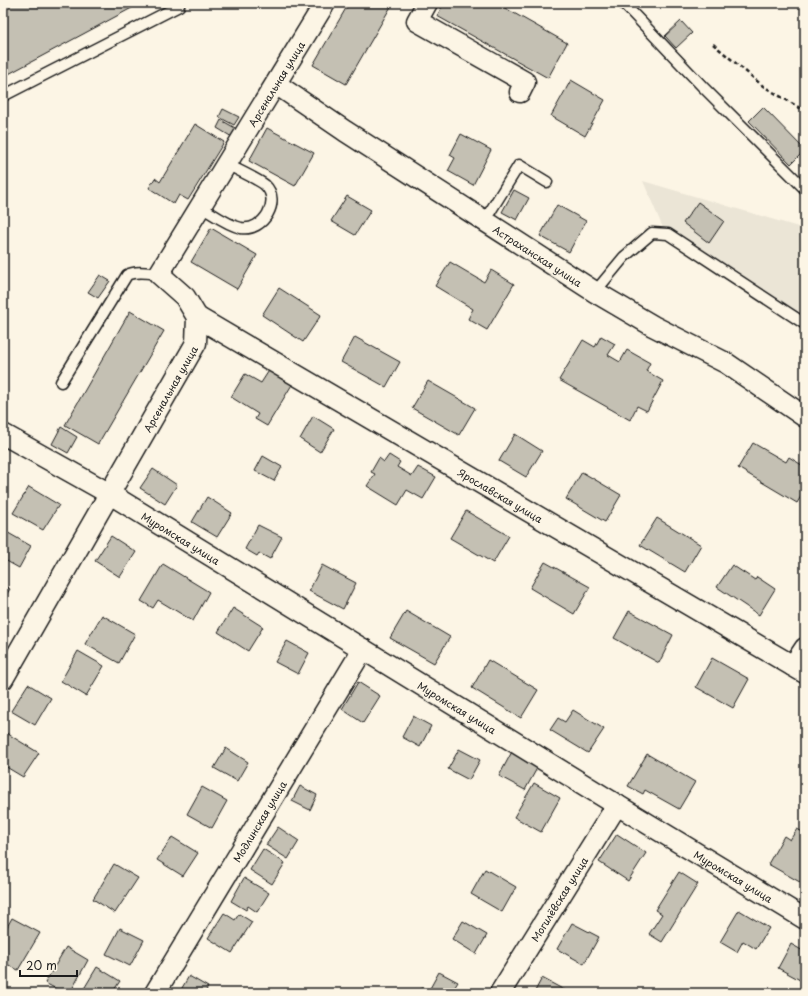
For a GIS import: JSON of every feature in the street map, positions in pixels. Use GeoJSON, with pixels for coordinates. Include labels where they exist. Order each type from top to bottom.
{"type":"FeatureCollection","features":[{"type":"Feature","properties":{"kind":"street","name":"Арсенальная улица"},"geometry":{"type":"LineString","coordinates":[[159,274],[325,3]]}},
{"type":"Feature","properties":{"kind":"street"},"geometry":{"type":"LineString","coordinates":[[427,3],[417,21],[525,82],[520,92]]}},
{"type":"Feature","properties":{"kind":"street","name":"Астраханская улица"},"geometry":{"type":"LineString","coordinates":[[276,84],[345,131],[596,292],[653,326],[726,363],[805,417]]}},
{"type":"Feature","properties":{"kind":"street"},"geometry":{"type":"LineString","coordinates":[[159,274],[184,297],[197,317]]}},
{"type":"Feature","properties":{"kind":"street","name":"Арсенальная улица"},"geometry":{"type":"LineString","coordinates":[[3,679],[196,343],[197,317]]}},
{"type":"Feature","properties":{"kind":"street","name":"Ярославская улица"},"geometry":{"type":"LineString","coordinates":[[197,317],[799,670]]}},
{"type":"Feature","properties":{"kind":"street","name":"Муромская улица"},"geometry":{"type":"LineString","coordinates":[[3,434],[110,494],[805,919]]}},
{"type":"Feature","properties":{"kind":"street"},"geometry":{"type":"LineString","coordinates":[[799,670],[805,648]]}},
{"type":"Feature","properties":{"kind":"street","name":"Модлинская улица"},"geometry":{"type":"LineString","coordinates":[[155,993],[363,649]]}},
{"type":"Feature","properties":{"kind":"street","name":"Могилёвская улица"},"geometry":{"type":"LineString","coordinates":[[500,993],[617,805]]}},
{"type":"Feature","properties":{"kind":"lane"},"geometry":{"type":"LineString","coordinates":[[3,96],[179,6],[177,3]]}},
{"type":"Feature","properties":{"kind":"lane"},"geometry":{"type":"LineString","coordinates":[[623,3],[714,98],[805,189]]}},
{"type":"Feature","properties":{"kind":"lane"},"geometry":{"type":"LineString","coordinates":[[201,207],[229,223],[242,228],[251,228],[263,221],[272,206],[271,195],[264,184],[227,164]]}},
{"type":"Feature","properties":{"kind":"lane"},"geometry":{"type":"LineString","coordinates":[[485,220],[519,165],[547,182]]}},
{"type":"Feature","properties":{"kind":"lane"},"geometry":{"type":"LineString","coordinates":[[596,292],[624,257],[652,233],[668,234],[805,324]]}},
{"type":"Feature","properties":{"kind":"lane"},"geometry":{"type":"LineString","coordinates":[[61,382],[127,275],[131,273],[146,272],[159,274]]}},
{"type":"Feature","properties":{"kind":"path"},"geometry":{"type":"LineString","coordinates":[[713,44],[763,86],[805,111]]}},
{"type":"Feature","properties":{"kind":"shaded area"},"geometry":{"type":"Polygon","coordinates":[[[643,181],[805,229],[805,322],[663,228],[643,181]]]}},
{"type":"Feature","properties":{"kind":"building"},"geometry":{"type":"Polygon","coordinates":[[[3,3],[141,3],[3,77],[3,3]]]}},
{"type":"Feature","properties":{"kind":"building"},"geometry":{"type":"Polygon","coordinates":[[[349,3],[393,3],[346,84],[313,65],[349,3]]]}},
{"type":"Feature","properties":{"kind":"building"},"geometry":{"type":"Polygon","coordinates":[[[444,3],[496,3],[567,43],[548,78],[437,16],[444,3]]]}},
{"type":"Feature","properties":{"kind":"building"},"geometry":{"type":"Polygon","coordinates":[[[681,21],[692,33],[676,48],[665,36],[681,21]]]}},
{"type":"Feature","properties":{"kind":"building"},"geometry":{"type":"Polygon","coordinates":[[[571,80],[605,100],[585,136],[551,116],[571,80]]]}},
{"type":"Feature","properties":{"kind":"building"},"geometry":{"type":"Polygon","coordinates":[[[763,107],[805,150],[791,164],[749,121],[763,107]]]}},
{"type":"Feature","properties":{"kind":"building"},"geometry":{"type":"Polygon","coordinates":[[[223,109],[239,117],[234,125],[219,117],[223,109]]]}},
{"type":"Feature","properties":{"kind":"building"},"geometry":{"type":"Polygon","coordinates":[[[221,120],[237,129],[232,137],[217,128],[221,120]]]}},
{"type":"Feature","properties":{"kind":"building"},"geometry":{"type":"Polygon","coordinates":[[[195,124],[224,142],[188,200],[179,195],[174,204],[149,188],[155,178],[160,182],[195,124]]]}},
{"type":"Feature","properties":{"kind":"building"},"geometry":{"type":"Polygon","coordinates":[[[267,128],[314,153],[295,186],[249,161],[267,128]]]}},
{"type":"Feature","properties":{"kind":"building"},"geometry":{"type":"Polygon","coordinates":[[[461,134],[491,150],[473,185],[448,171],[455,158],[450,155],[461,134]]]}},
{"type":"Feature","properties":{"kind":"building"},"geometry":{"type":"Polygon","coordinates":[[[514,190],[529,198],[517,220],[502,212],[514,190]]]}},
{"type":"Feature","properties":{"kind":"building"},"geometry":{"type":"Polygon","coordinates":[[[347,196],[371,210],[355,235],[331,221],[347,196]]]}},
{"type":"Feature","properties":{"kind":"building"},"geometry":{"type":"Polygon","coordinates":[[[698,202],[724,221],[709,243],[683,223],[698,202]]]}},
{"type":"Feature","properties":{"kind":"building"},"geometry":{"type":"Polygon","coordinates":[[[557,205],[586,221],[569,252],[540,236],[557,205]]]}},
{"type":"Feature","properties":{"kind":"building"},"geometry":{"type":"Polygon","coordinates":[[[211,228],[257,255],[237,289],[191,262],[211,228]]]}},
{"type":"Feature","properties":{"kind":"building"},"geometry":{"type":"Polygon","coordinates":[[[450,262],[484,282],[491,270],[514,284],[487,330],[468,319],[473,309],[435,286],[450,262]]]}},
{"type":"Feature","properties":{"kind":"building"},"geometry":{"type":"Polygon","coordinates":[[[100,275],[110,281],[98,298],[88,292],[100,275]]]}},
{"type":"Feature","properties":{"kind":"building"},"geometry":{"type":"Polygon","coordinates":[[[279,288],[321,315],[303,342],[262,315],[279,288]]]}},
{"type":"Feature","properties":{"kind":"building"},"geometry":{"type":"Polygon","coordinates":[[[130,311],[164,331],[98,444],[65,425],[130,311]]]}},
{"type":"Feature","properties":{"kind":"building"},"geometry":{"type":"Polygon","coordinates":[[[601,336],[615,344],[608,355],[620,362],[627,350],[650,363],[646,371],[663,381],[647,411],[637,406],[630,420],[559,380],[583,340],[595,347],[601,336]]]}},
{"type":"Feature","properties":{"kind":"building"},"geometry":{"type":"Polygon","coordinates":[[[355,337],[400,362],[386,387],[341,362],[355,337]]]}},
{"type":"Feature","properties":{"kind":"building"},"geometry":{"type":"Polygon","coordinates":[[[270,369],[293,383],[267,426],[255,419],[258,414],[231,397],[245,374],[261,383],[270,369]]]}},
{"type":"Feature","properties":{"kind":"building"},"geometry":{"type":"Polygon","coordinates":[[[428,381],[475,408],[459,435],[412,408],[428,381]]]}},
{"type":"Feature","properties":{"kind":"building"},"geometry":{"type":"Polygon","coordinates":[[[313,416],[334,429],[320,452],[300,439],[313,416]]]}},
{"type":"Feature","properties":{"kind":"building"},"geometry":{"type":"Polygon","coordinates":[[[61,427],[77,437],[68,453],[52,444],[61,427]]]}},
{"type":"Feature","properties":{"kind":"building"},"geometry":{"type":"Polygon","coordinates":[[[515,434],[542,451],[526,477],[499,461],[515,434]]]}},
{"type":"Feature","properties":{"kind":"building"},"geometry":{"type":"Polygon","coordinates":[[[753,443],[786,462],[789,457],[805,467],[801,476],[805,479],[805,490],[797,503],[738,468],[753,443]]]}},
{"type":"Feature","properties":{"kind":"building"},"geometry":{"type":"Polygon","coordinates":[[[389,455],[400,462],[397,467],[412,476],[418,467],[436,477],[423,499],[407,490],[398,505],[367,486],[375,474],[371,472],[379,458],[384,462],[389,455]]]}},
{"type":"Feature","properties":{"kind":"building"},"geometry":{"type":"Polygon","coordinates":[[[263,456],[282,467],[274,481],[255,471],[263,456]]]}},
{"type":"Feature","properties":{"kind":"building"},"geometry":{"type":"Polygon","coordinates":[[[153,469],[177,485],[165,504],[140,488],[153,469]]]}},
{"type":"Feature","properties":{"kind":"building"},"geometry":{"type":"Polygon","coordinates":[[[582,472],[621,495],[605,522],[566,499],[582,472]]]}},
{"type":"Feature","properties":{"kind":"building"},"geometry":{"type":"Polygon","coordinates":[[[29,487],[59,505],[43,530],[13,513],[29,487]]]}},
{"type":"Feature","properties":{"kind":"building"},"geometry":{"type":"Polygon","coordinates":[[[207,497],[232,513],[217,537],[192,522],[207,497]]]}},
{"type":"Feature","properties":{"kind":"building"},"geometry":{"type":"Polygon","coordinates":[[[466,511],[509,536],[493,563],[450,538],[466,511]]]}},
{"type":"Feature","properties":{"kind":"building"},"geometry":{"type":"Polygon","coordinates":[[[657,518],[701,545],[685,572],[640,545],[657,518]]]}},
{"type":"Feature","properties":{"kind":"building"},"geometry":{"type":"Polygon","coordinates":[[[258,525],[282,537],[270,559],[259,553],[257,556],[245,549],[258,525]]]}},
{"type":"Feature","properties":{"kind":"building"},"geometry":{"type":"Polygon","coordinates":[[[3,530],[31,546],[19,568],[3,559],[3,530]]]}},
{"type":"Feature","properties":{"kind":"building"},"geometry":{"type":"Polygon","coordinates":[[[111,536],[136,552],[120,577],[95,561],[111,536]]]}},
{"type":"Feature","properties":{"kind":"building"},"geometry":{"type":"Polygon","coordinates":[[[545,562],[590,587],[574,614],[530,588],[545,562]]]}},
{"type":"Feature","properties":{"kind":"building"},"geometry":{"type":"Polygon","coordinates":[[[163,564],[209,592],[193,621],[158,600],[153,608],[141,601],[163,564]]]}},
{"type":"Feature","properties":{"kind":"building"},"geometry":{"type":"Polygon","coordinates":[[[322,565],[356,583],[343,609],[309,591],[322,565]]]}},
{"type":"Feature","properties":{"kind":"building"},"geometry":{"type":"Polygon","coordinates":[[[732,565],[755,580],[757,577],[775,589],[759,615],[717,587],[732,565]]]}},
{"type":"Feature","properties":{"kind":"building"},"geometry":{"type":"Polygon","coordinates":[[[3,585],[10,589],[3,600],[3,585]]]}},
{"type":"Feature","properties":{"kind":"building"},"geometry":{"type":"Polygon","coordinates":[[[233,608],[263,627],[248,651],[218,632],[233,608]]]}},
{"type":"Feature","properties":{"kind":"building"},"geometry":{"type":"Polygon","coordinates":[[[406,611],[450,637],[434,663],[390,638],[406,611]]]}},
{"type":"Feature","properties":{"kind":"building"},"geometry":{"type":"Polygon","coordinates":[[[629,611],[673,635],[659,663],[614,638],[629,611]]]}},
{"type":"Feature","properties":{"kind":"building"},"geometry":{"type":"Polygon","coordinates":[[[102,615],[135,634],[119,663],[85,644],[102,615]]]}},
{"type":"Feature","properties":{"kind":"building"},"geometry":{"type":"Polygon","coordinates":[[[287,641],[309,653],[298,674],[275,662],[287,641]]]}},
{"type":"Feature","properties":{"kind":"building"},"geometry":{"type":"Polygon","coordinates":[[[78,651],[104,666],[86,696],[61,681],[78,651]]]}},
{"type":"Feature","properties":{"kind":"building"},"geometry":{"type":"Polygon","coordinates":[[[712,658],[749,679],[733,708],[696,687],[712,658]]]}},
{"type":"Feature","properties":{"kind":"building"},"geometry":{"type":"Polygon","coordinates":[[[488,660],[538,690],[521,718],[472,688],[488,660]]]}},
{"type":"Feature","properties":{"kind":"building"},"geometry":{"type":"Polygon","coordinates":[[[358,682],[380,696],[363,723],[342,709],[358,682]]]}},
{"type":"Feature","properties":{"kind":"building"},"geometry":{"type":"Polygon","coordinates":[[[28,684],[51,698],[35,725],[11,711],[28,684]]]}},
{"type":"Feature","properties":{"kind":"building"},"geometry":{"type":"Polygon","coordinates":[[[573,710],[604,729],[588,753],[550,730],[558,718],[565,722],[573,710]]]}},
{"type":"Feature","properties":{"kind":"building"},"geometry":{"type":"Polygon","coordinates":[[[413,716],[431,726],[420,747],[402,737],[413,716]]]}},
{"type":"Feature","properties":{"kind":"building"},"geometry":{"type":"Polygon","coordinates":[[[3,731],[39,753],[23,777],[3,765],[3,731]]]}},
{"type":"Feature","properties":{"kind":"building"},"geometry":{"type":"Polygon","coordinates":[[[515,746],[541,761],[525,790],[499,776],[515,746]]]}},
{"type":"Feature","properties":{"kind":"building"},"geometry":{"type":"Polygon","coordinates":[[[226,748],[248,762],[237,781],[214,768],[226,748]]]}},
{"type":"Feature","properties":{"kind":"building"},"geometry":{"type":"Polygon","coordinates":[[[459,749],[480,760],[469,780],[448,769],[459,749]]]}},
{"type":"Feature","properties":{"kind":"building"},"geometry":{"type":"Polygon","coordinates":[[[647,754],[695,782],[679,809],[645,790],[643,794],[628,786],[647,754]]]}},
{"type":"Feature","properties":{"kind":"building"},"geometry":{"type":"Polygon","coordinates":[[[534,783],[560,798],[541,832],[514,817],[534,783]]]}},
{"type":"Feature","properties":{"kind":"building"},"geometry":{"type":"Polygon","coordinates":[[[300,786],[317,795],[310,810],[292,801],[300,786]]]}},
{"type":"Feature","properties":{"kind":"building"},"geometry":{"type":"Polygon","coordinates":[[[202,787],[227,801],[212,828],[187,814],[202,787]]]}},
{"type":"Feature","properties":{"kind":"building"},"geometry":{"type":"Polygon","coordinates":[[[278,827],[299,841],[288,859],[266,845],[278,827]]]}},
{"type":"Feature","properties":{"kind":"building"},"geometry":{"type":"Polygon","coordinates":[[[797,829],[805,833],[805,885],[768,864],[784,836],[790,840],[797,829]]]}},
{"type":"Feature","properties":{"kind":"building"},"geometry":{"type":"Polygon","coordinates":[[[617,834],[646,853],[628,881],[599,862],[617,834]]]}},
{"type":"Feature","properties":{"kind":"building"},"geometry":{"type":"Polygon","coordinates":[[[172,837],[198,853],[183,876],[157,860],[172,837]]]}},
{"type":"Feature","properties":{"kind":"building"},"geometry":{"type":"Polygon","coordinates":[[[263,849],[285,863],[272,884],[250,870],[263,849]]]}},
{"type":"Feature","properties":{"kind":"building"},"geometry":{"type":"Polygon","coordinates":[[[114,864],[138,878],[115,913],[93,899],[114,864]]]}},
{"type":"Feature","properties":{"kind":"building"},"geometry":{"type":"Polygon","coordinates":[[[485,869],[516,887],[502,912],[471,894],[485,869]]]}},
{"type":"Feature","properties":{"kind":"building"},"geometry":{"type":"Polygon","coordinates":[[[679,872],[698,884],[662,942],[649,934],[662,914],[655,910],[679,872]]]}},
{"type":"Feature","properties":{"kind":"building"},"geometry":{"type":"Polygon","coordinates":[[[244,878],[269,893],[257,912],[248,906],[246,910],[231,901],[244,878]]]}},
{"type":"Feature","properties":{"kind":"building"},"geometry":{"type":"Polygon","coordinates":[[[739,910],[769,928],[756,949],[743,941],[737,952],[720,942],[739,910]]]}},
{"type":"Feature","properties":{"kind":"building"},"geometry":{"type":"Polygon","coordinates":[[[224,913],[235,920],[239,914],[252,922],[232,953],[208,938],[224,913]]]}},
{"type":"Feature","properties":{"kind":"building"},"geometry":{"type":"Polygon","coordinates":[[[12,918],[40,933],[18,970],[3,962],[3,934],[12,918]]]}},
{"type":"Feature","properties":{"kind":"building"},"geometry":{"type":"Polygon","coordinates":[[[463,921],[487,935],[476,954],[452,939],[463,921]]]}},
{"type":"Feature","properties":{"kind":"building"},"geometry":{"type":"Polygon","coordinates":[[[572,923],[599,937],[584,964],[557,949],[572,923]]]}},
{"type":"Feature","properties":{"kind":"building"},"geometry":{"type":"Polygon","coordinates":[[[120,928],[144,940],[130,966],[106,954],[120,928]]]}},
{"type":"Feature","properties":{"kind":"building"},"geometry":{"type":"Polygon","coordinates":[[[791,944],[805,952],[805,971],[800,980],[778,968],[791,944]]]}},
{"type":"Feature","properties":{"kind":"building"},"geometry":{"type":"Polygon","coordinates":[[[66,947],[88,960],[70,993],[64,993],[45,983],[66,947]]]}},
{"type":"Feature","properties":{"kind":"building"},"geometry":{"type":"Polygon","coordinates":[[[97,967],[120,981],[112,993],[82,992],[97,967]]]}},
{"type":"Feature","properties":{"kind":"building"},"geometry":{"type":"Polygon","coordinates":[[[439,972],[458,982],[451,993],[419,993],[422,988],[428,992],[439,972]]]}},
{"type":"Feature","properties":{"kind":"building"},"geometry":{"type":"Polygon","coordinates":[[[189,976],[208,987],[205,993],[179,993],[189,976]]]}},
{"type":"Feature","properties":{"kind":"building"},"geometry":{"type":"Polygon","coordinates":[[[542,978],[570,993],[534,993],[542,978]]]}}]}
